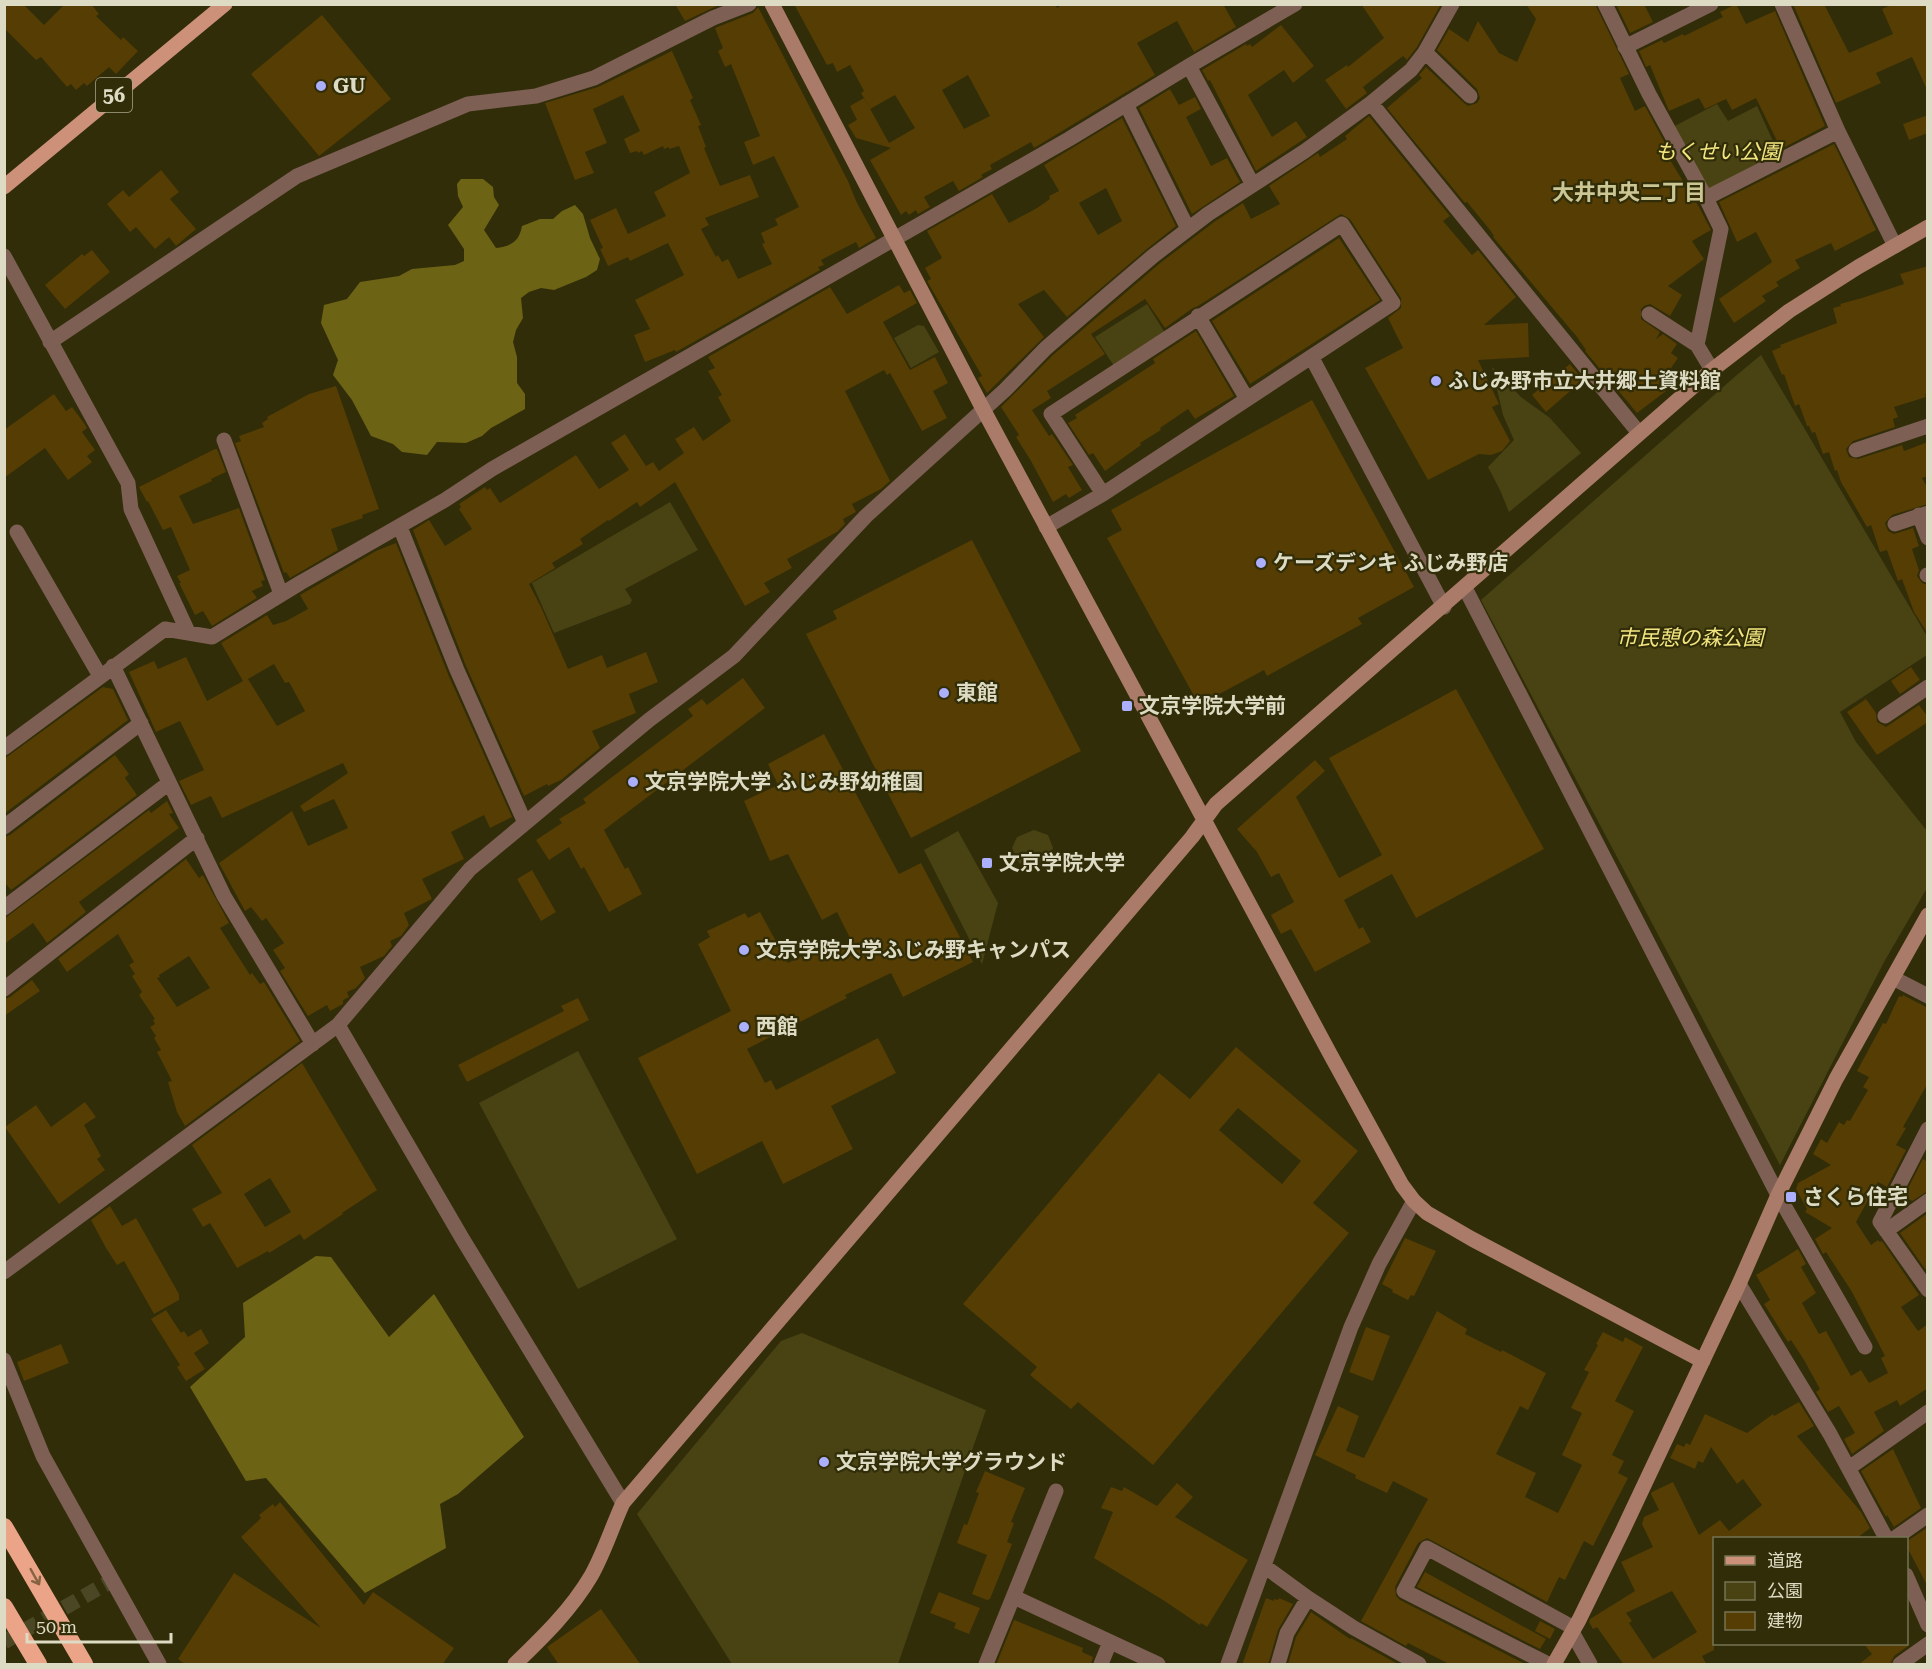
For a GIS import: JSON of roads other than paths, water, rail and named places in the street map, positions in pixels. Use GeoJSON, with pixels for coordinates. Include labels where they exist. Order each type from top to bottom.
{"type":"FeatureCollection","features":[{"type":"Feature","properties":{"kind":"highway"},"geometry":{"type":"LineString","coordinates":[[4,1527],[84,1665]]}},
{"type":"Feature","properties":{"kind":"highway"},"geometry":{"type":"LineString","coordinates":[[4,1607],[38,1665]]}},
{"type":"Feature","properties":{"kind":"main road","name":"56"},"geometry":{"type":"LineString","coordinates":[[4,187],[225,4]]}},
{"type":"Feature","properties":{"kind":"street"},"geometry":{"type":"LineString","coordinates":[[50,342],[297,176],[468,104],[536,96],[594,78],[713,18],[749,4]]}},
{"type":"Feature","properties":{"kind":"street"},"geometry":{"type":"LineString","coordinates":[[772,4],[983,409],[1402,1185],[1427,1213],[1703,1360]]}},
{"type":"Feature","properties":{"kind":"street"},"geometry":{"type":"LineString","coordinates":[[4,748],[165,629],[212,637],[281,594],[400,527],[492,469],[893,239],[1295,4]]}},
{"type":"Feature","properties":{"kind":"street"},"geometry":{"type":"LineString","coordinates":[[4,1272],[338,1025],[470,869],[649,720],[734,657],[866,516],[1096,304],[1188,229],[1305,151],[1371,103],[1411,70],[1425,52],[1452,4]]}},
{"type":"Feature","properties":{"kind":"street"},"geometry":{"type":"LineString","coordinates":[[1605,4],[1649,94],[1707,198],[1721,229],[1697,345]]}},
{"type":"Feature","properties":{"kind":"street"},"geometry":{"type":"LineString","coordinates":[[1625,47],[1711,4]]}},
{"type":"Feature","properties":{"kind":"street"},"geometry":{"type":"LineString","coordinates":[[1782,4],[1895,246]]}},
{"type":"Feature","properties":{"kind":"street"},"geometry":{"type":"LineString","coordinates":[[1425,52],[1470,96]]}},
{"type":"Feature","properties":{"kind":"street"},"geometry":{"type":"LineString","coordinates":[[1189,66],[1253,185]]}},
{"type":"Feature","properties":{"kind":"street"},"geometry":{"type":"LineString","coordinates":[[1371,103],[1639,434]]}},
{"type":"Feature","properties":{"kind":"street"},"geometry":{"type":"LineString","coordinates":[[1126,104],[1188,229]]}},
{"type":"Feature","properties":{"kind":"street"},"geometry":{"type":"LineString","coordinates":[[1707,198],[1839,130]]}},
{"type":"Feature","properties":{"kind":"street"},"geometry":{"type":"LineString","coordinates":[[1046,527],[1103,494],[1393,303],[1342,224],[1051,414],[1103,494]]}},
{"type":"Feature","properties":{"kind":"street"},"geometry":{"type":"LineString","coordinates":[[515,1665],[560,1618],[583,1588],[623,1503],[1192,837],[1216,804],[1712,370],[1789,311],[1928,227]]}},
{"type":"Feature","properties":{"kind":"street"},"geometry":{"type":"LineString","coordinates":[[4,256],[128,483],[131,509],[188,632]]}},
{"type":"Feature","properties":{"kind":"street"},"geometry":{"type":"LineString","coordinates":[[1649,314],[1697,345],[1712,370]]}},
{"type":"Feature","properties":{"kind":"street"},"geometry":{"type":"LineString","coordinates":[[1198,316],[1247,399]]}},
{"type":"Feature","properties":{"kind":"street"},"geometry":{"type":"LineString","coordinates":[[1312,358],[1443,607]]}},
{"type":"Feature","properties":{"kind":"street"},"geometry":{"type":"LineString","coordinates":[[1856,450],[1928,426]]}},
{"type":"Feature","properties":{"kind":"street"},"geometry":{"type":"LineString","coordinates":[[224,440],[281,594]]}},
{"type":"Feature","properties":{"kind":"street"},"geometry":{"type":"LineString","coordinates":[[1895,524],[1923,514],[1928,538]]}},
{"type":"Feature","properties":{"kind":"street"},"geometry":{"type":"LineString","coordinates":[[400,527],[457,670],[525,823]]}},
{"type":"Feature","properties":{"kind":"street"},"geometry":{"type":"LineString","coordinates":[[17,532],[100,676]]}},
{"type":"Feature","properties":{"kind":"street"},"geometry":{"type":"LineString","coordinates":[[1464,588],[1778,1195],[1865,1347]]}},
{"type":"Feature","properties":{"kind":"street"},"geometry":{"type":"LineString","coordinates":[[113,666],[224,896],[313,1044]]}},
{"type":"Feature","properties":{"kind":"street"},"geometry":{"type":"LineString","coordinates":[[1885,716],[1928,687]]}},
{"type":"Feature","properties":{"kind":"street"},"geometry":{"type":"LineString","coordinates":[[4,827],[141,723]]}},
{"type":"Feature","properties":{"kind":"street"},"geometry":{"type":"LineString","coordinates":[[4,908],[169,783]]}},
{"type":"Feature","properties":{"kind":"street"},"geometry":{"type":"LineString","coordinates":[[4,989],[197,838]]}},
{"type":"Feature","properties":{"kind":"street"},"geometry":{"type":"LineString","coordinates":[[1554,1665],[1703,1360],[1778,1195],[1836,1079],[1928,915]]}},
{"type":"Feature","properties":{"kind":"street"},"geometry":{"type":"LineString","coordinates":[[1893,978],[1928,996]]}},
{"type":"Feature","properties":{"kind":"street"},"geometry":{"type":"LineString","coordinates":[[338,1025],[462,1238],[623,1503]]}},
{"type":"Feature","properties":{"kind":"street"},"geometry":{"type":"LineString","coordinates":[[1928,1129],[1880,1222],[1928,1290]]}},
{"type":"Feature","properties":{"kind":"street"},"geometry":{"type":"LineString","coordinates":[[1228,1665],[1351,1327],[1379,1264],[1414,1201]]}},
{"type":"Feature","properties":{"kind":"street"},"geometry":{"type":"LineString","coordinates":[[1886,1231],[1928,1201]]}},
{"type":"Feature","properties":{"kind":"street"},"geometry":{"type":"LineString","coordinates":[[1739,1284],[1849,1468],[1885,1537]]}},
{"type":"Feature","properties":{"kind":"street"},"geometry":{"type":"LineString","coordinates":[[4,1360],[43,1456],[159,1665]]}},
{"type":"Feature","properties":{"kind":"street"},"geometry":{"type":"LineString","coordinates":[[1849,1468],[1928,1412]]}},
{"type":"Feature","properties":{"kind":"street"},"geometry":{"type":"LineString","coordinates":[[986,1665],[1056,1491]]}},
{"type":"Feature","properties":{"kind":"street"},"geometry":{"type":"LineString","coordinates":[[1898,1537],[1928,1515]]}},
{"type":"Feature","properties":{"kind":"street"},"geometry":{"type":"LineString","coordinates":[[1548,1665],[1404,1591],[1427,1548],[1573,1630],[1590,1665]]}},
{"type":"Feature","properties":{"kind":"street"},"geometry":{"type":"LineString","coordinates":[[1264,1566],[1354,1628],[1419,1665]]}},
{"type":"Feature","properties":{"kind":"street"},"geometry":{"type":"LineString","coordinates":[[1908,1579],[1927,1622]]}},
{"type":"Feature","properties":{"kind":"street"},"geometry":{"type":"LineString","coordinates":[[1014,1597],[1158,1665]]}},
{"type":"Feature","properties":{"kind":"street"},"geometry":{"type":"LineString","coordinates":[[1278,1665],[1287,1633],[1308,1598]]}},
{"type":"Feature","properties":{"kind":"street"},"geometry":{"type":"LineString","coordinates":[[1101,1665],[1110,1642]]}},
{"type":"Feature","properties":{"kind":"street"},"geometry":{"type":"LineString","coordinates":[[1900,1665],[1928,1644]]}},
{"type":"Feature","properties":{"kind":"tunnel"},"geometry":{"type":"LineString","coordinates":[[4,1642],[113,1580]]}},
{"type":"Feature","properties":{"kind":"place","name":"GU"},"geometry":{"type":"Point","coordinates":[321,86]}},
{"type":"Feature","properties":{"kind":"place","name":"ふじみ野市立大井郷土資料館"},"geometry":{"type":"Point","coordinates":[1436,381]}},
{"type":"Feature","properties":{"kind":"place","name":"ケーズデンキ ふじみ野店"},"geometry":{"type":"Point","coordinates":[1261,563]}},
{"type":"Feature","properties":{"kind":"place","name":"東館"},"geometry":{"type":"Point","coordinates":[944,693]}},
{"type":"Feature","properties":{"kind":"place","name":"文京学院大学前"},"geometry":{"type":"Point","coordinates":[1127,706]}},
{"type":"Feature","properties":{"kind":"place","name":"文京学院大学 ふじみ野幼稚園"},"geometry":{"type":"Point","coordinates":[633,782]}},
{"type":"Feature","properties":{"kind":"place","name":"文京学院大学"},"geometry":{"type":"Point","coordinates":[987,863]}},
{"type":"Feature","properties":{"kind":"place","name":"文京学院大学ふじみ野キャンパス"},"geometry":{"type":"Point","coordinates":[744,950]}},
{"type":"Feature","properties":{"kind":"place","name":"西館"},"geometry":{"type":"Point","coordinates":[744,1027]}},
{"type":"Feature","properties":{"kind":"place","name":"さくら住宅"},"geometry":{"type":"Point","coordinates":[1791,1197]}},
{"type":"Feature","properties":{"kind":"place","name":"文京学院大学グラウンド"},"geometry":{"type":"Point","coordinates":[824,1462]}},
{"type":"Feature","properties":{"kind":"district","name":"大井中央二丁目"},"geometry":{"type":"Point","coordinates":[1629,192]}},
{"type":"Feature","properties":{"kind":"park label","name":"もくせい公園"},"geometry":{"type":"Point","coordinates":[1718,152]}},
{"type":"Feature","properties":{"kind":"park label","name":"市民憩の森公園"},"geometry":{"type":"Point","coordinates":[1690,638]}}]}
